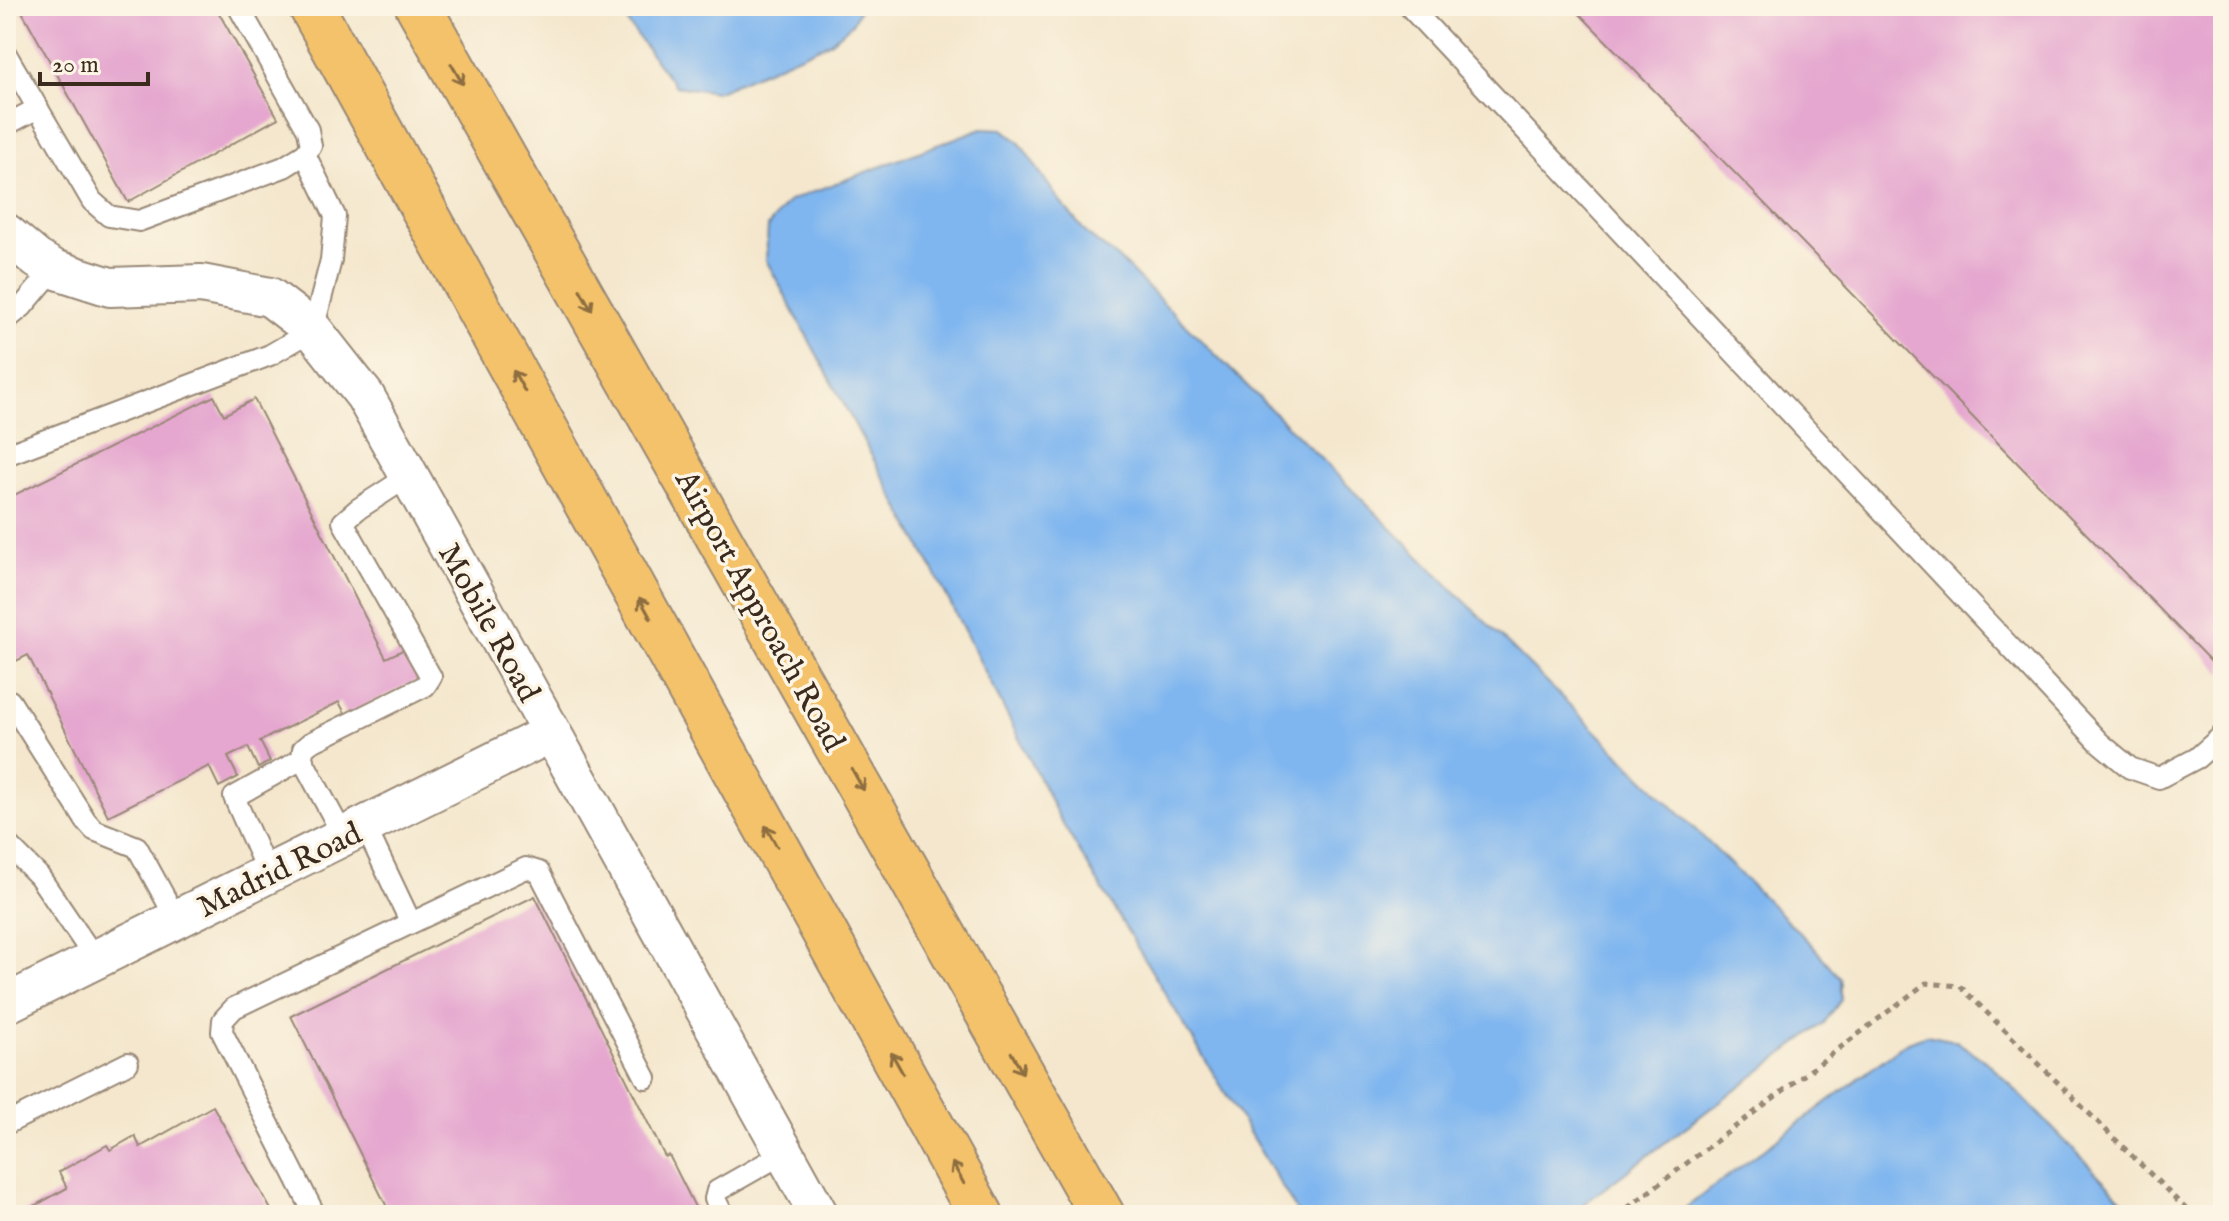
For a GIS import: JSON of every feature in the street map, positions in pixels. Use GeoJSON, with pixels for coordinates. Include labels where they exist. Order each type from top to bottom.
{"type":"FeatureCollection","features":[{"type":"Feature","properties":{"kind":"main road"},"geometry":{"type":"LineString","coordinates":[[311,6],[981,1215]]}},
{"type":"Feature","properties":{"kind":"main road","name":"Airport Approach Road"},"geometry":{"type":"LineString","coordinates":[[418,6],[1102,1215]]}},
{"type":"Feature","properties":{"kind":"street","name":"Mobile Road"},"geometry":{"type":"LineString","coordinates":[[6,233],[54,269],[110,287],[201,284],[270,297],[313,330],[365,396],[819,1215]]}},
{"type":"Feature","properties":{"kind":"street","name":"Madrid Road"},"geometry":{"type":"LineString","coordinates":[[6,1004],[551,733]]}},
{"type":"Feature","properties":{"kind":"lane"},"geometry":{"type":"LineString","coordinates":[[6,54],[92,201],[100,211],[119,220],[139,221],[284,167],[305,154],[311,146],[308,130],[238,6]]}},
{"type":"Feature","properties":{"kind":"lane"},"geometry":{"type":"LineString","coordinates":[[1409,6],[2100,743],[2130,768],[2159,778],[2197,758],[2223,735]]}},
{"type":"Feature","properties":{"kind":"lane"},"geometry":{"type":"LineString","coordinates":[[6,125],[38,108]]}},
{"type":"Feature","properties":{"kind":"lane"},"geometry":{"type":"LineString","coordinates":[[6,455],[270,355],[313,330],[331,260],[335,216],[305,154]]}},
{"type":"Feature","properties":{"kind":"lane"},"geometry":{"type":"LineString","coordinates":[[6,320],[22,307],[54,269]]}},
{"type":"Feature","properties":{"kind":"lane"},"geometry":{"type":"LineString","coordinates":[[409,476],[343,522],[429,673],[430,682],[310,743],[303,749],[302,759],[355,832],[410,921]]}},
{"type":"Feature","properties":{"kind":"lane"},"geometry":{"type":"LineString","coordinates":[[10,701],[86,821],[94,830],[137,847],[177,920]]}},
{"type":"Feature","properties":{"kind":"lane"},"geometry":{"type":"LineString","coordinates":[[268,874],[234,797],[302,759]]}},
{"type":"Feature","properties":{"kind":"lane"},"geometry":{"type":"LineString","coordinates":[[6,843],[39,876],[96,960]]}},
{"type":"Feature","properties":{"kind":"lane"},"geometry":{"type":"LineString","coordinates":[[315,1215],[222,1032],[223,1020],[234,1008],[526,868],[539,872],[646,1078]]}},
{"type":"Feature","properties":{"kind":"lane"},"geometry":{"type":"LineString","coordinates":[[6,1124],[128,1063]]}},
{"type":"Feature","properties":{"kind":"lane"},"geometry":{"type":"LineString","coordinates":[[723,1215],[715,1199],[717,1191],[784,1153]]}},
{"type":"Feature","properties":{"kind":"path"},"geometry":{"type":"LineString","coordinates":[[1618,1215],[1926,983],[1960,986],[2192,1215]]}},
{"type":"Feature","properties":{"kind":"water"},"geometry":{"type":"Polygon","coordinates":[[[619,6],[861,6],[852,24],[829,43],[716,92],[675,86],[630,26],[619,6]]]}},
{"type":"Feature","properties":{"kind":"water"},"geometry":{"type":"Polygon","coordinates":[[[982,128],[1003,129],[1019,142],[1061,203],[1088,235],[1118,258],[1812,945],[1841,979],[1841,1000],[1824,1023],[1569,1215],[1299,1215],[1061,821],[937,577],[766,260],[768,226],[789,201],[982,128]]]}},
{"type":"Feature","properties":{"kind":"water"},"geometry":{"type":"Polygon","coordinates":[[[1926,1035],[1956,1041],[1992,1066],[2137,1215],[1676,1215],[1906,1043],[1926,1035]]]}},
{"type":"Feature","properties":{"kind":"building"},"geometry":{"type":"Polygon","coordinates":[[[19,6],[215,6],[278,118],[128,202],[19,6]]]}},
{"type":"Feature","properties":{"kind":"building"},"geometry":{"type":"Polygon","coordinates":[[[1572,6],[2223,6],[2223,674],[1572,6]]]}},
{"type":"Feature","properties":{"kind":"building"},"geometry":{"type":"Polygon","coordinates":[[[214,396],[224,415],[254,399],[386,658],[411,646],[426,676],[346,715],[339,702],[260,741],[270,761],[258,768],[248,747],[228,757],[238,777],[219,787],[209,766],[108,816],[28,655],[6,666],[6,499],[214,396]]]}},
{"type":"Feature","properties":{"kind":"building"},"geometry":{"type":"Polygon","coordinates":[[[535,896],[665,1157],[669,1155],[699,1215],[391,1215],[291,1016],[535,896]]]}},
{"type":"Feature","properties":{"kind":"building"},"geometry":{"type":"Polygon","coordinates":[[[213,1106],[274,1215],[18,1215],[67,1188],[59,1172],[107,1145],[110,1150],[135,1136],[140,1147],[213,1106]]]}}]}
